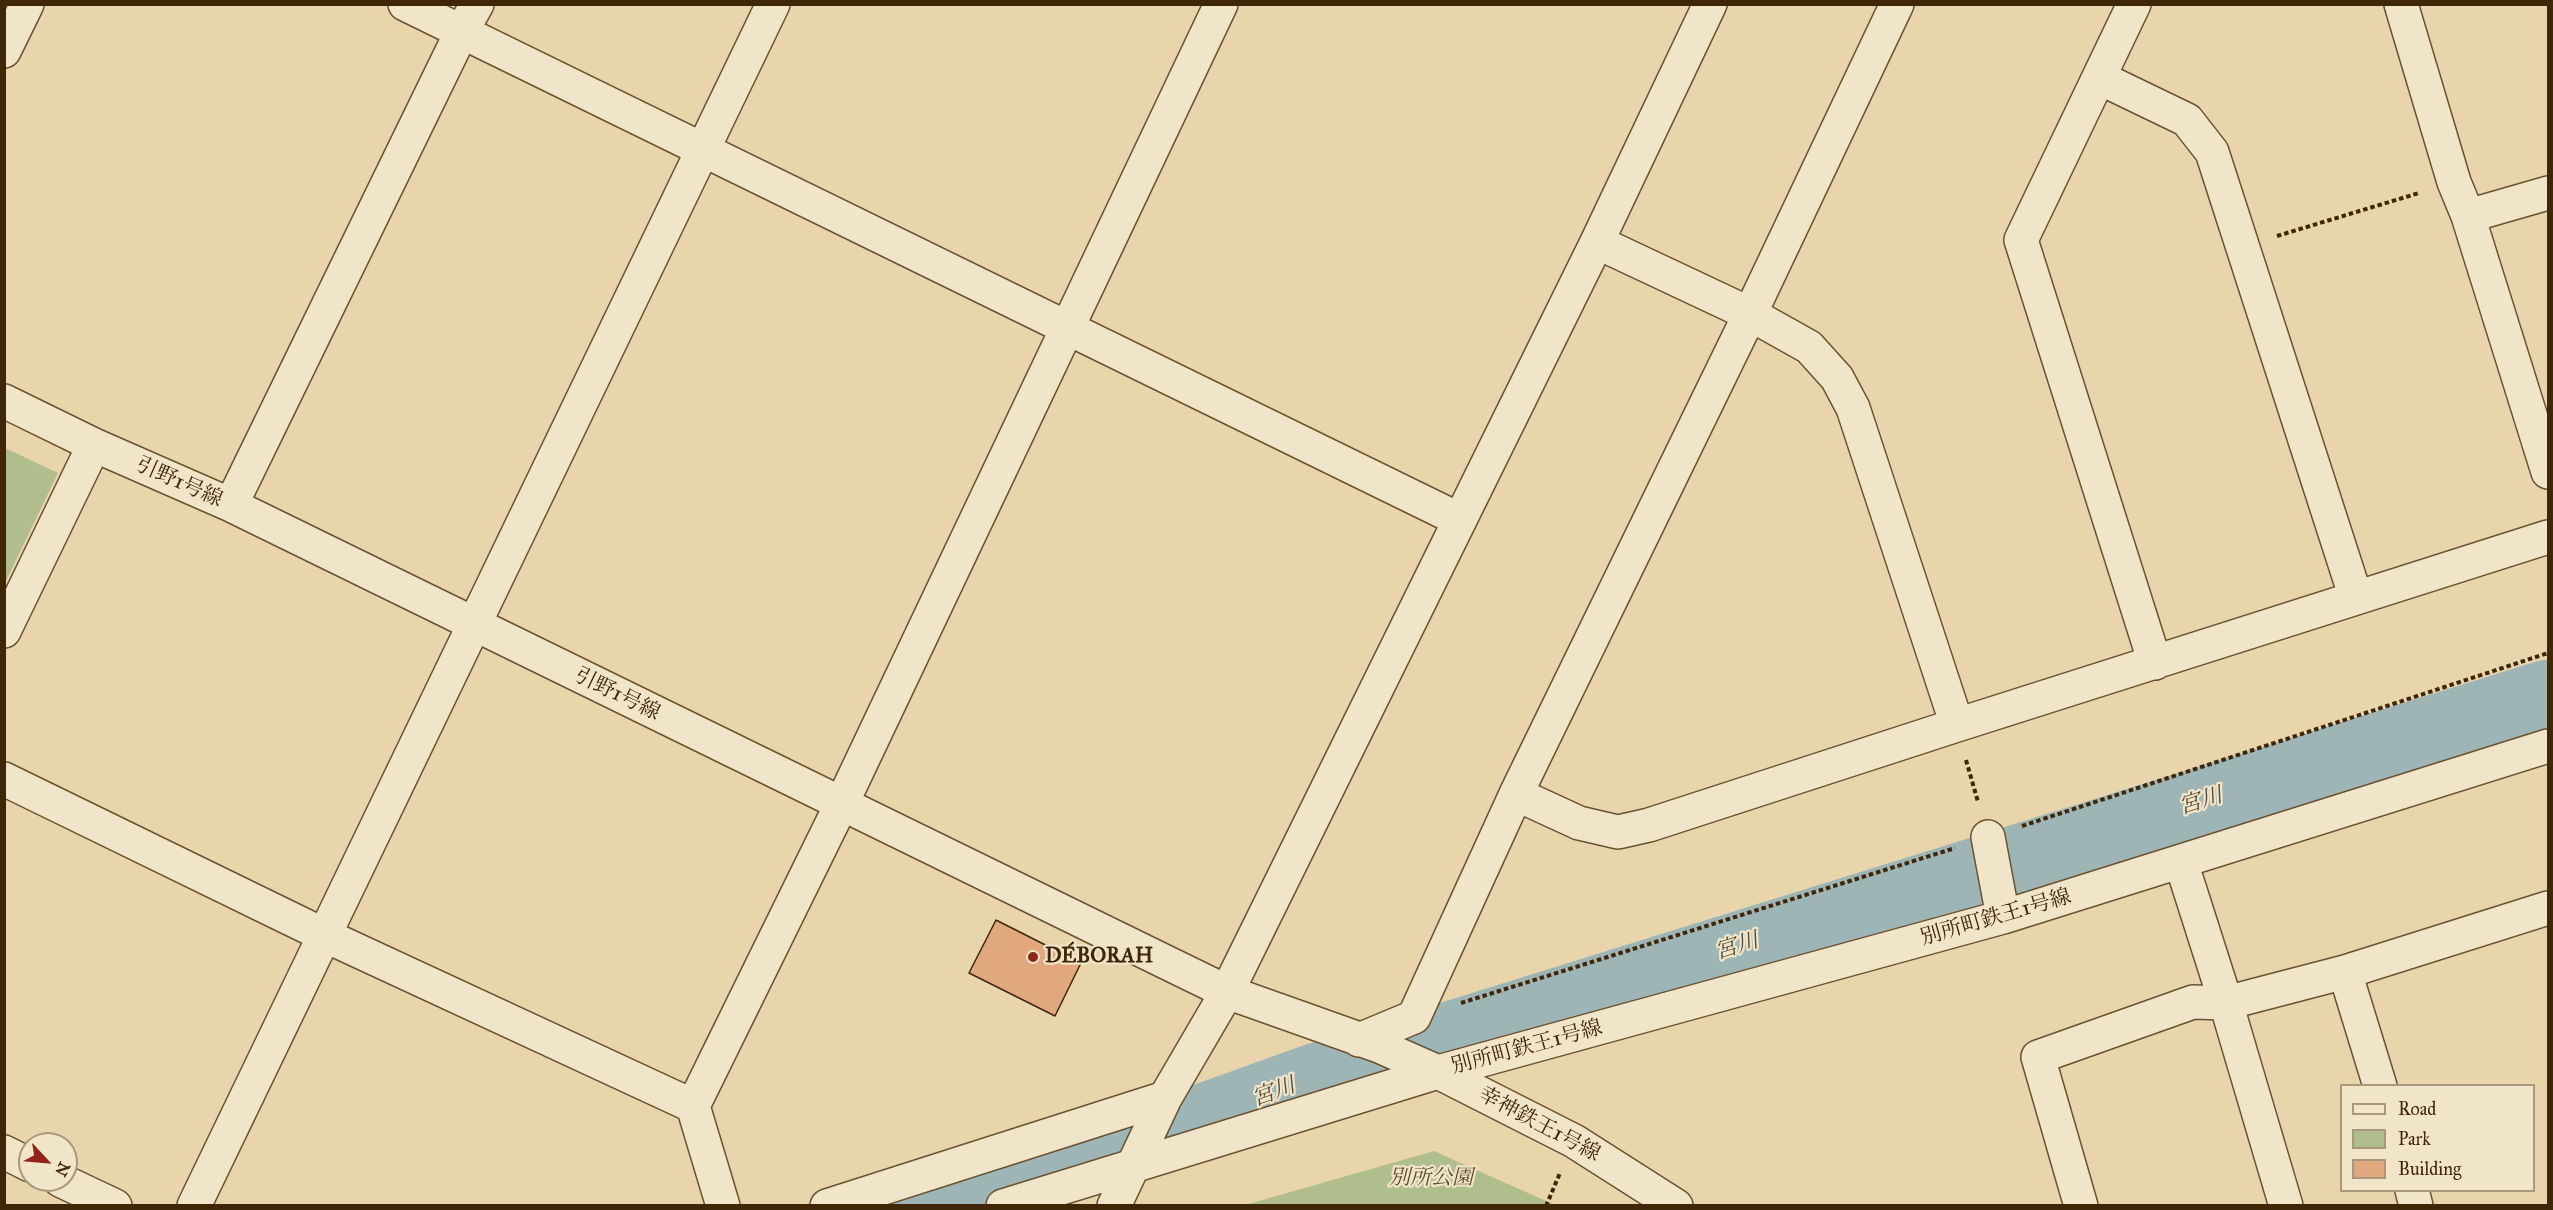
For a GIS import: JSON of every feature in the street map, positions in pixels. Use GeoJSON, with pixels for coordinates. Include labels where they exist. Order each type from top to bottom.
{"type":"FeatureCollection","features":[{"type":"Feature","properties":{"kind":"street"},"geometry":{"type":"LineString","coordinates":[[4,51],[27,4]]}},
{"type":"Feature","properties":{"kind":"street"},"geometry":{"type":"LineString","coordinates":[[405,4],[469,18],[703,151],[1460,520]]}},
{"type":"Feature","properties":{"kind":"street"},"geometry":{"type":"LineString","coordinates":[[194,1206],[773,4]]}},
{"type":"Feature","properties":{"kind":"street"},"geometry":{"type":"LineString","coordinates":[[723,1206],[693,1106],[841,805],[1221,4]]}},
{"type":"Feature","properties":{"kind":"street"},"geometry":{"type":"LineString","coordinates":[[1114,1206],[1165,1100],[1227,992],[1597,242],[1710,4]]}},
{"type":"Feature","properties":{"kind":"street"},"geometry":{"type":"LineString","coordinates":[[1369,1043],[1414,1017],[1516,794],[1750,314],[1897,4]]}},
{"type":"Feature","properties":{"kind":"street"},"geometry":{"type":"LineString","coordinates":[[2134,4],[2021,240],[2155,663]]}},
{"type":"Feature","properties":{"kind":"street"},"geometry":{"type":"LineString","coordinates":[[2401,4],[2454,182],[2468,216],[2548,472]]}},
{"type":"Feature","properties":{"kind":"street"},"geometry":{"type":"LineString","coordinates":[[231,505],[469,18]]}},
{"type":"Feature","properties":{"kind":"street"},"geometry":{"type":"LineString","coordinates":[[2100,78],[2187,120],[2212,152],[2356,598]]}},
{"type":"Feature","properties":{"kind":"street"},"geometry":{"type":"LineString","coordinates":[[2468,216],[2548,193]]}},
{"type":"Feature","properties":{"kind":"street"},"geometry":{"type":"LineString","coordinates":[[1597,242],[1750,314],[1809,347],[1837,378],[1853,408],[1957,725]]}},
{"type":"Feature","properties":{"kind":"street","name":"引野1号線"},"geometry":{"type":"LineString","coordinates":[[4,401],[94,445],[231,505],[1227,992]]}},
{"type":"Feature","properties":{"kind":"street"},"geometry":{"type":"LineString","coordinates":[[4,631],[94,445]]}},
{"type":"Feature","properties":{"kind":"street"},"geometry":{"type":"LineString","coordinates":[[1516,794],[1579,823],[1618,832],[1649,825],[2548,537]]}},
{"type":"Feature","properties":{"kind":"street","name":"別所町鉄王1号線"},"geometry":{"type":"LineString","coordinates":[[1003,1206],[1426,1068],[2003,917],[2548,746]]}},
{"type":"Feature","properties":{"kind":"street"},"geometry":{"type":"LineString","coordinates":[[4,779],[324,934],[693,1106]]}},
{"type":"Feature","properties":{"kind":"street"},"geometry":{"type":"LineString","coordinates":[[1988,837],[2003,917]]}},
{"type":"Feature","properties":{"kind":"street"},"geometry":{"type":"LineString","coordinates":[[2181,862],[2226,1003],[2286,1206]]}},
{"type":"Feature","properties":{"kind":"street"},"geometry":{"type":"LineString","coordinates":[[2081,1206],[2038,1057],[2193,1002],[2226,1003],[2345,972],[2548,909]]}},
{"type":"Feature","properties":{"kind":"street"},"geometry":{"type":"LineString","coordinates":[[2345,972],[2379,1084]]}},
{"type":"Feature","properties":{"kind":"street","name":"幸神鉄王1号線"},"geometry":{"type":"LineString","coordinates":[[1227,992],[1369,1043],[1426,1068],[1574,1141],[1676,1206]]}},
{"type":"Feature","properties":{"kind":"street"},"geometry":{"type":"LineString","coordinates":[[827,1206],[1165,1100]]}},
{"type":"Feature","properties":{"kind":"street"},"geometry":{"type":"LineString","coordinates":[[4,1152],[18,1159]]}},
{"type":"Feature","properties":{"kind":"street"},"geometry":{"type":"LineString","coordinates":[[78,1190],[100,1203]]}},
{"type":"Feature","properties":{"kind":"path"},"geometry":{"type":"LineString","coordinates":[[2242,247],[2454,182]]}},
{"type":"Feature","properties":{"kind":"path"},"geometry":{"type":"LineString","coordinates":[[1957,725],[1988,837]]}},
{"type":"Feature","properties":{"kind":"green space"},"geometry":{"type":"Polygon","coordinates":[[[5,448],[58,473],[5,583],[5,448]]]}},
{"type":"Feature","properties":{"kind":"green space","name":"別所公園"},"geometry":{"type":"Polygon","coordinates":[[[1434,1151],[1555,1205],[1245,1205],[1434,1151]]]}},
{"type":"Feature","properties":{"kind":"building"},"geometry":{"type":"Polygon","coordinates":[[[996,920],[1081,963],[1055,1016],[969,973],[996,920]]]}},
{"type":"Feature","properties":{"kind":"waterway","name":"宮川"},"geometry":{"type":"LineString","coordinates":[[928,1206],[1198,1120],[1312,1079],[2548,694]]}},
{"type":"Feature","properties":{"kind":"place","name":"DÉBORAH"},"geometry":{"type":"Point","coordinates":[1033,957]}}]}
